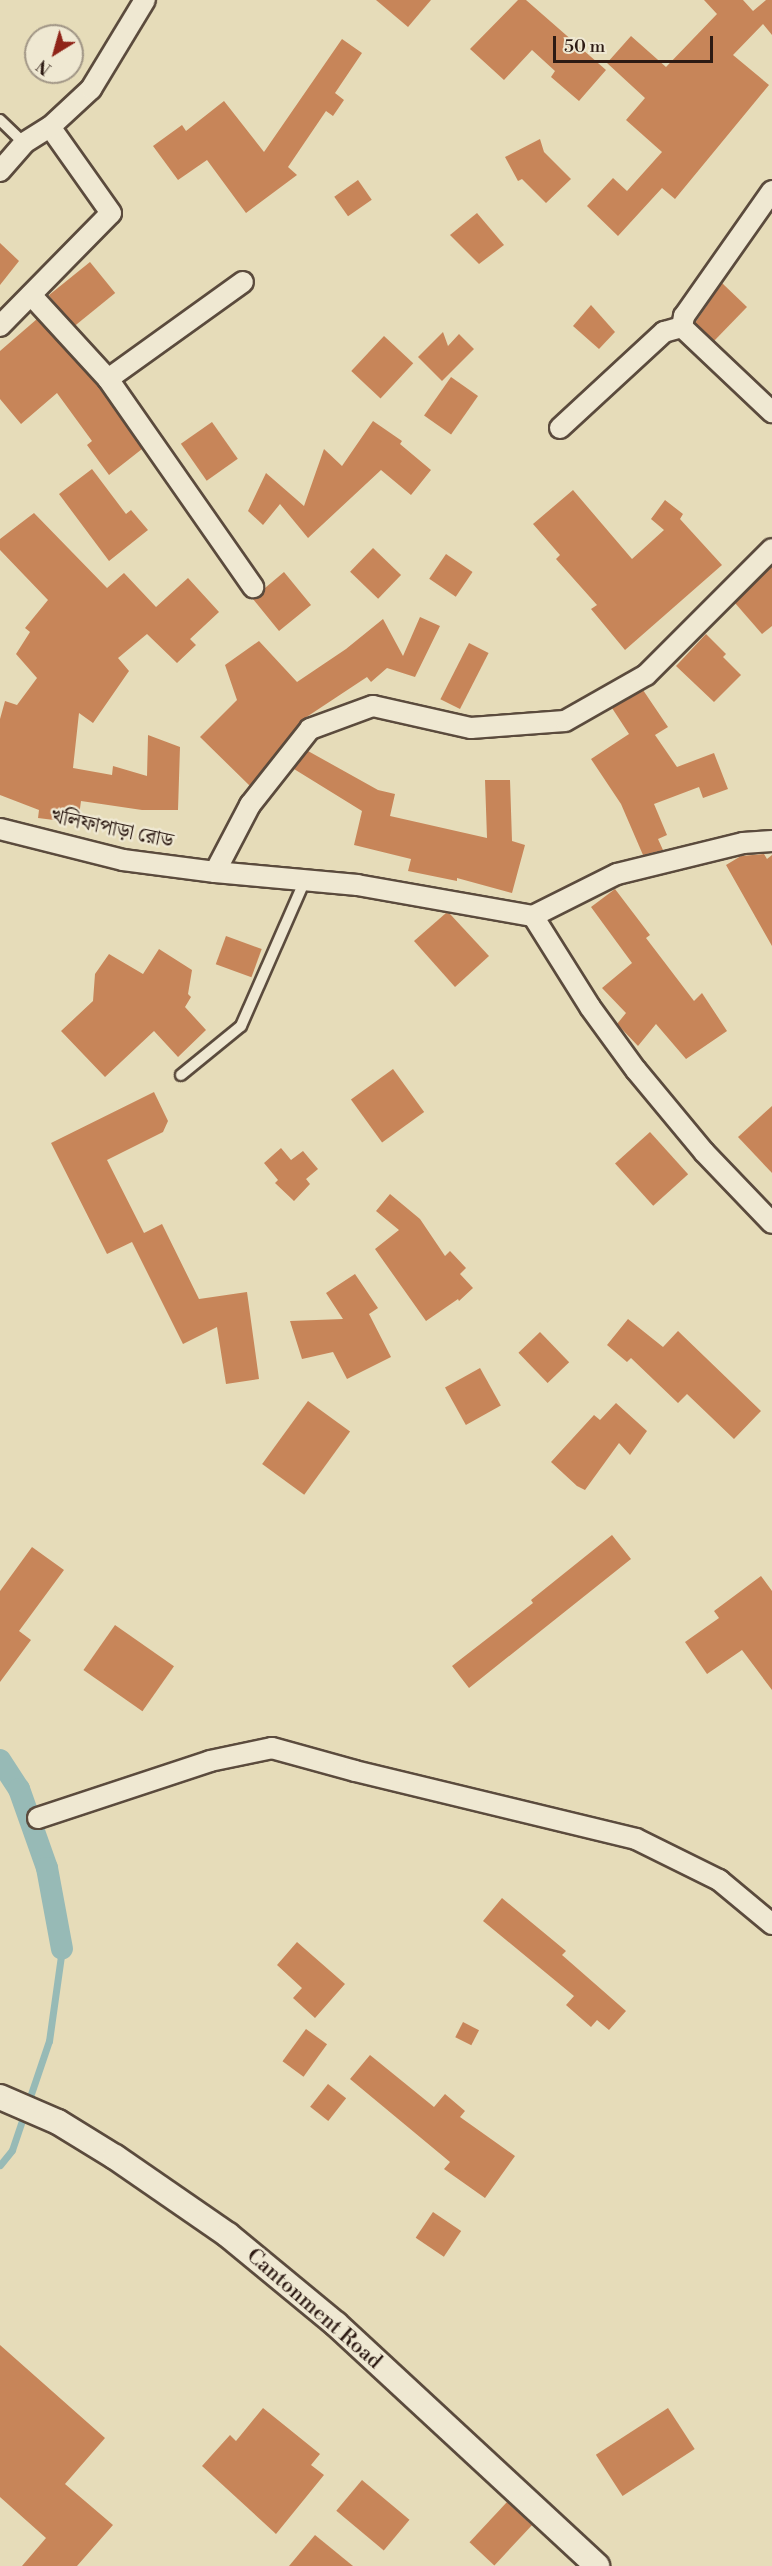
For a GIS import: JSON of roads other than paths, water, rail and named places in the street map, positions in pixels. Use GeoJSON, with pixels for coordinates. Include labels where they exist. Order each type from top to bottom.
{"type":"FeatureCollection","features":[{"type":"Feature","properties":{"kind":"street"},"geometry":{"type":"LineString","coordinates":[[0,171],[24,144],[50,127],[91,88],[145,0]]}},
{"type":"Feature","properties":{"kind":"street"},"geometry":{"type":"LineString","coordinates":[[0,326],[111,213],[50,127]]}},
{"type":"Feature","properties":{"kind":"street"},"geometry":{"type":"LineString","coordinates":[[682,327],[684,316],[772,191]]}},
{"type":"Feature","properties":{"kind":"street"},"geometry":{"type":"LineString","coordinates":[[108,379],[243,282]]}},
{"type":"Feature","properties":{"kind":"street"},"geometry":{"type":"LineString","coordinates":[[31,295],[108,379],[253,587]]}},
{"type":"Feature","properties":{"kind":"street"},"geometry":{"type":"LineString","coordinates":[[682,327],[772,412]]}},
{"type":"Feature","properties":{"kind":"street"},"geometry":{"type":"LineString","coordinates":[[560,428],[664,332],[682,327]]}},
{"type":"Feature","properties":{"kind":"street"},"geometry":{"type":"LineString","coordinates":[[215,872],[250,805],[310,729],[373,706],[471,728],[565,721],[646,675],[772,549]]}},
{"type":"Feature","properties":{"kind":"street","name":"খলিফাপাড়া রোড"},"geometry":{"type":"LineString","coordinates":[[0,829],[123,860],[215,872],[357,885],[533,916]]}},
{"type":"Feature","properties":{"kind":"street"},"geometry":{"type":"LineString","coordinates":[[772,841],[743,843],[616,874],[533,916],[590,1006],[636,1070],[704,1152],[772,1222]]}},
{"type":"Feature","properties":{"kind":"street"},"geometry":{"type":"LineString","coordinates":[[38,1818],[210,1761],[272,1748],[355,1771],[636,1839],[719,1880],[772,1924]]}},
{"type":"Feature","properties":{"kind":"street","name":"Cantonment Road"},"geometry":{"type":"LineString","coordinates":[[4,2099],[58,2122],[115,2157],[228,2235],[336,2324],[597,2566]]}},
{"type":"Feature","properties":{"kind":"lane"},"geometry":{"type":"LineString","coordinates":[[0,120],[24,144]]}},
{"type":"Feature","properties":{"kind":"lane"},"geometry":{"type":"LineString","coordinates":[[181,1075],[241,1026],[304,880]]}},
{"type":"Feature","properties":{"kind":"waterway"},"geometry":{"type":"LineString","coordinates":[[0,1760],[19,1789],[47,1868],[62,1949]]}},
{"type":"Feature","properties":{"kind":"waterway"},"geometry":{"type":"LineString","coordinates":[[0,2165],[12,2150],[49,2041],[62,1949]]}}]}
